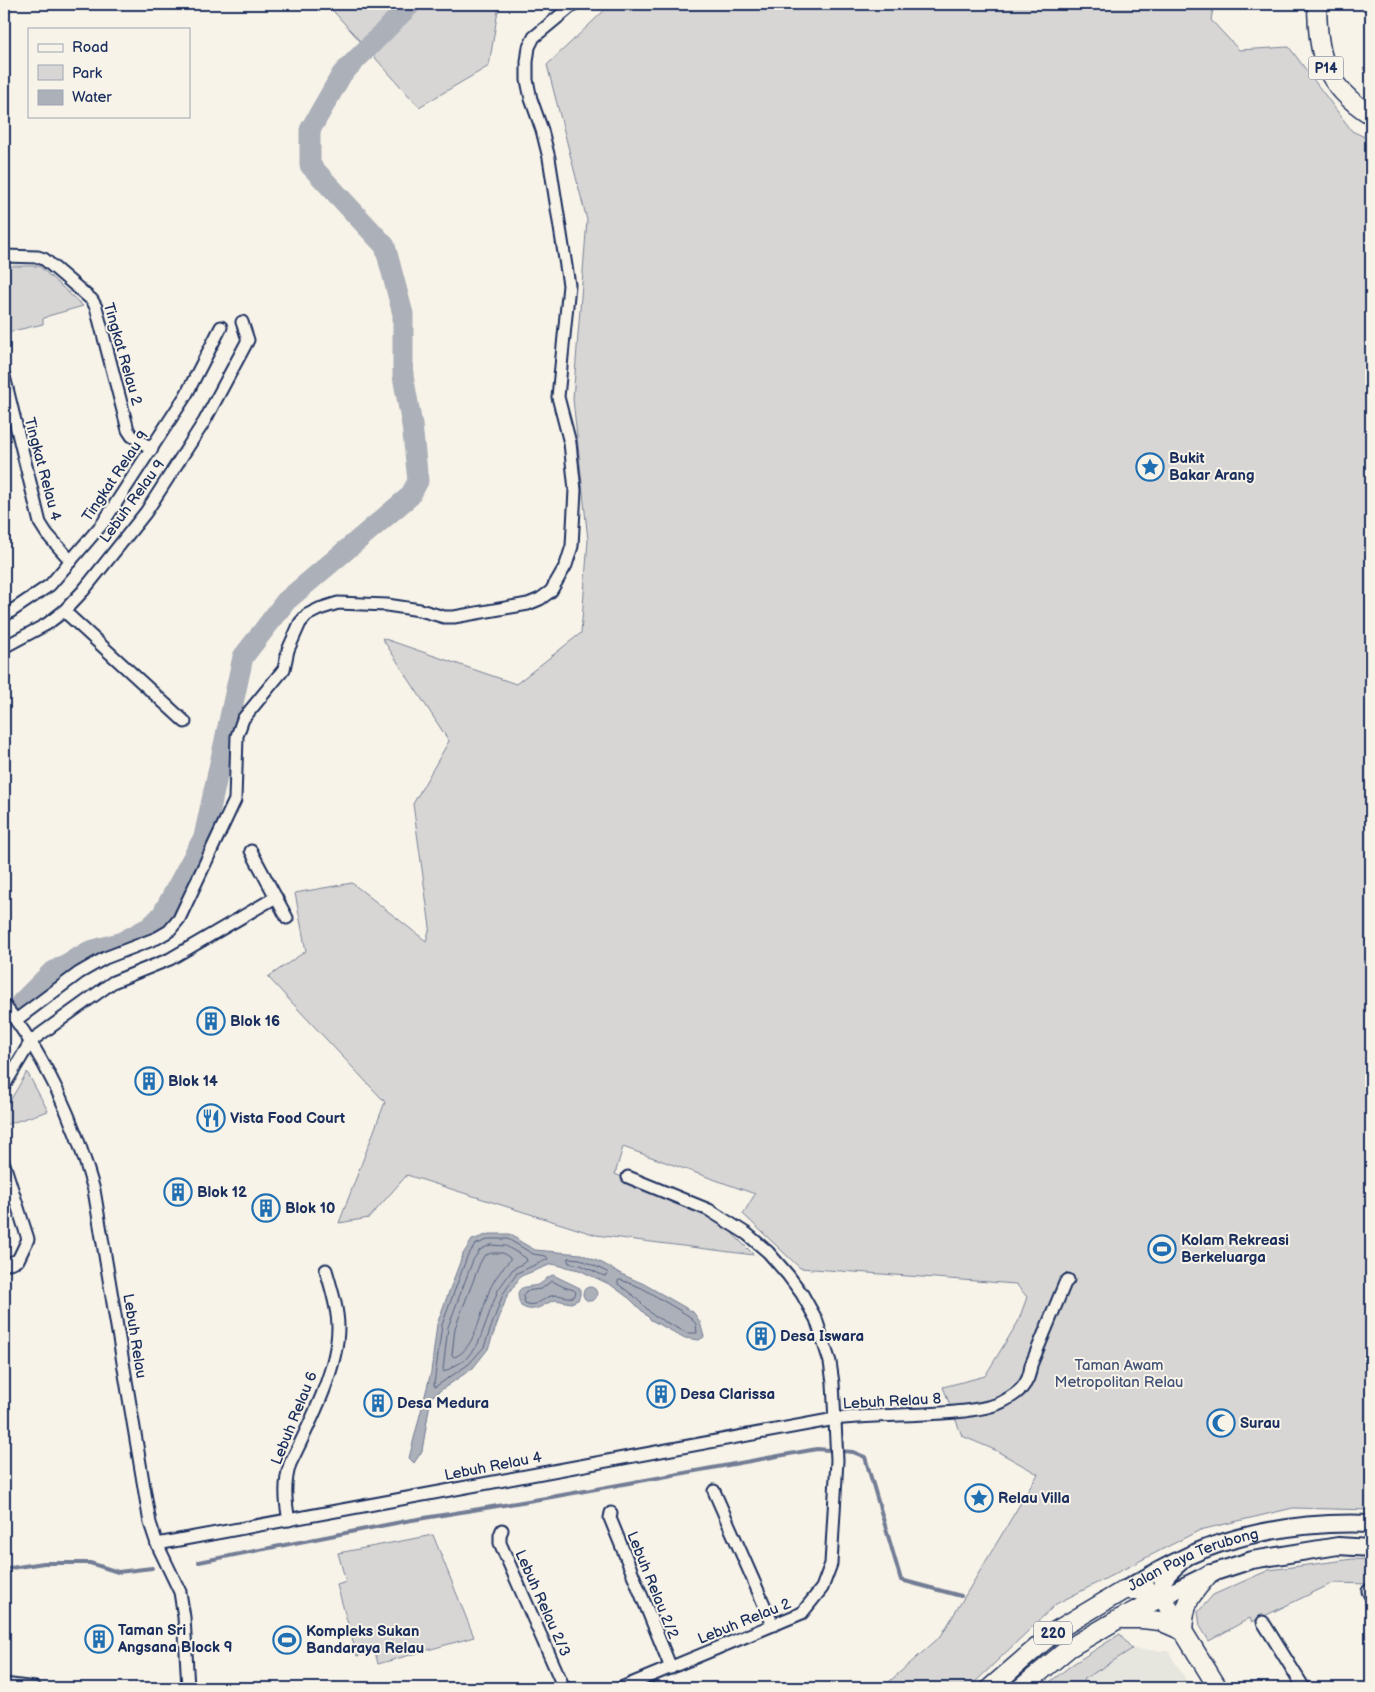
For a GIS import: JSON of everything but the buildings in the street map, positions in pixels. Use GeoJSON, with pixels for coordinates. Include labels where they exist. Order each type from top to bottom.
{"type":"FeatureCollection","features":[{"type":"Feature","properties":{"kind":"main road","name":"P14"},"geometry":{"type":"LineString","coordinates":[[1317,4],[1317,27],[1321,55],[1329,74],[1349,98],[1371,116]]}},
{"type":"Feature","properties":{"kind":"main road","name":"Jalan Paya Terubong"},"geometry":{"type":"LineString","coordinates":[[990,1688],[1056,1630],[1124,1590],[1185,1558],[1226,1541],[1273,1529],[1300,1525],[1371,1524]]}},
{"type":"Feature","properties":{"kind":"main road","name":"Jalan Paya Terubong"},"geometry":{"type":"LineString","coordinates":[[1021,1688],[1069,1648],[1117,1620],[1209,1574],[1252,1560],[1338,1546],[1371,1548]]}},
{"type":"Feature","properties":{"kind":"main road"},"geometry":{"type":"LineString","coordinates":[[1185,1558],[1165,1577],[1160,1586],[1162,1597],[1218,1688]]}},
{"type":"Feature","properties":{"kind":"main road"},"geometry":{"type":"LineString","coordinates":[[1183,1630],[1187,1600],[1209,1574]]}},
{"type":"Feature","properties":{"kind":"main road"},"geometry":{"type":"LineString","coordinates":[[1124,1590],[1146,1590],[1162,1597]]}},
{"type":"Feature","properties":{"kind":"main road"},"geometry":{"type":"LineString","coordinates":[[1117,1620],[1142,1619],[1160,1621],[1183,1630]]}},
{"type":"Feature","properties":{"kind":"street"},"geometry":{"type":"LineString","coordinates":[[16,1020],[80,973],[105,958],[157,938],[169,931],[179,919],[235,800],[237,736],[243,720],[284,669],[288,650],[300,623],[307,615],[318,609],[338,603],[387,605],[420,610],[444,617],[454,617],[528,604],[540,599],[551,590],[566,565],[572,546],[575,490],[570,444],[558,397],[569,285],[549,158],[531,99],[526,62],[529,47],[534,37],[574,4]]}},
{"type":"Feature","properties":{"kind":"street","name":"Tingkat Relau 2"},"geometry":{"type":"LineString","coordinates":[[4,256],[38,257],[44,259],[92,300],[97,310],[128,430],[132,436],[152,448]]}},
{"type":"Feature","properties":{"kind":"street","name":"Lebuh Relau 9"},"geometry":{"type":"LineString","coordinates":[[4,647],[47,624],[64,611],[83,592],[146,512],[204,422],[248,340],[242,322]]}},
{"type":"Feature","properties":{"kind":"street","name":"Tingkat Relau 9"},"geometry":{"type":"LineString","coordinates":[[4,616],[50,584],[103,522],[186,395],[221,327]]}},
{"type":"Feature","properties":{"kind":"street","name":"Tingkat Relau 4"},"geometry":{"type":"LineString","coordinates":[[4,376],[40,523],[47,534],[71,561]]}},
{"type":"Feature","properties":{"kind":"street"},"geometry":{"type":"LineString","coordinates":[[64,611],[185,722]]}},
{"type":"Feature","properties":{"kind":"street"},"geometry":{"type":"LineString","coordinates":[[251,851],[287,918]]}},
{"type":"Feature","properties":{"kind":"street"},"geometry":{"type":"LineString","coordinates":[[4,1086],[32,1041],[113,982],[170,959],[276,897]]}},
{"type":"Feature","properties":{"kind":"street","name":"Lebuh Relau"},"geometry":{"type":"LineString","coordinates":[[4,1005],[32,1041],[66,1107],[94,1190],[146,1501],[157,1544],[180,1592],[184,1617],[188,1688]]}},
{"type":"Feature","properties":{"kind":"street"},"geometry":{"type":"LineString","coordinates":[[4,1164],[28,1239],[18,1260],[4,1265]]}},
{"type":"Feature","properties":{"kind":"street","name":"Lebuh Relau 8"},"geometry":{"type":"LineString","coordinates":[[628,1177],[709,1210],[747,1234],[768,1252],[802,1294],[816,1319],[830,1362],[833,1383],[834,1419],[857,1416],[948,1413],[984,1408],[1001,1403],[1019,1391],[1029,1379],[1031,1365],[1065,1283],[1068,1280]]}},
{"type":"Feature","properties":{"kind":"street","name":"Lebuh Relau 6"},"geometry":{"type":"LineString","coordinates":[[289,1520],[286,1505],[286,1474],[319,1403],[337,1341],[337,1315],[326,1270]]}},
{"type":"Feature","properties":{"kind":"street","name":"Lebuh Relau 4"},"geometry":{"type":"LineString","coordinates":[[157,1544],[834,1419]]}},
{"type":"Feature","properties":{"kind":"street","name":"Lebuh Relau 2"},"geometry":{"type":"LineString","coordinates":[[621,1688],[802,1612],[822,1588],[831,1564],[837,1460],[834,1419]]}},
{"type":"Feature","properties":{"kind":"street"},"geometry":{"type":"LineString","coordinates":[[714,1491],[773,1625]]}},
{"type":"Feature","properties":{"kind":"street","name":"Lebuh Relau 2/2"},"geometry":{"type":"LineString","coordinates":[[611,1512],[610,1518],[671,1668]]}},
{"type":"Feature","properties":{"kind":"street","name":"Lebuh Relau 2/3"},"geometry":{"type":"LineString","coordinates":[[502,1530],[500,1543],[564,1688]]}},
{"type":"Feature","properties":{"kind":"street"},"geometry":{"type":"LineString","coordinates":[[1263,1622],[1304,1688]]}},
{"type":"Feature","properties":{"kind":"street"},"geometry":{"type":"LineString","coordinates":[[4,1684],[35,1688]]}},
{"type":"Feature","properties":{"kind":"shaded area"},"geometry":{"type":"Polygon","coordinates":[[[1132,1649],[1168,1651],[1191,1688],[1088,1688],[1083,1680],[1132,1649]]]}},
{"type":"Feature","properties":{"kind":"green space"},"geometry":{"type":"Polygon","coordinates":[[[327,4],[499,4],[489,66],[419,107],[327,4]]]}},
{"type":"Feature","properties":{"kind":"green space","name":"Taman Awam Metropolitan Relau"},"geometry":{"type":"Polygon","coordinates":[[[611,4],[1214,4],[1211,20],[1239,50],[1289,47],[1352,131],[1371,140],[1371,1510],[1293,1508],[1200,1530],[1056,1604],[969,1688],[882,1688],[941,1636],[1038,1474],[995,1450],[962,1436],[943,1387],[985,1376],[1018,1322],[1027,1297],[1016,1284],[800,1268],[743,1214],[755,1194],[623,1147],[615,1174],[717,1218],[754,1255],[596,1235],[407,1175],[369,1218],[339,1223],[385,1102],[268,977],[306,951],[295,893],[352,883],[426,941],[430,927],[413,804],[449,741],[382,638],[516,684],[581,633],[588,540],[573,399],[587,220],[547,65],[611,4]]]}},
{"type":"Feature","properties":{"kind":"green space"},"geometry":{"type":"Polygon","coordinates":[[[4,266],[39,266],[83,306],[48,316],[43,319],[43,324],[4,333],[4,266]]]}},
{"type":"Feature","properties":{"kind":"green space"},"geometry":{"type":"Polygon","coordinates":[[[27,1072],[48,1111],[5,1125],[4,1111],[27,1072]]]}},
{"type":"Feature","properties":{"kind":"green space"},"geometry":{"type":"Polygon","coordinates":[[[433,1535],[474,1637],[378,1664],[375,1652],[357,1656],[337,1585],[346,1582],[338,1553],[433,1535]]]}},
{"type":"Feature","properties":{"kind":"green space"},"geometry":{"type":"Polygon","coordinates":[[[1353,1559],[1371,1560],[1371,1584],[1333,1583],[1252,1622],[1250,1618],[1209,1641],[1200,1626],[1198,1612],[1213,1595],[1269,1570],[1353,1559]]]}},
{"type":"Feature","properties":{"kind":"green space"},"geometry":{"type":"Polygon","coordinates":[[[1120,1634],[1132,1649],[1083,1680],[1088,1688],[1042,1688],[1073,1664],[1120,1634]]]}},
{"type":"Feature","properties":{"kind":"water"},"geometry":{"type":"Polygon","coordinates":[[[489,1234],[510,1234],[535,1250],[581,1254],[604,1264],[693,1312],[700,1322],[704,1337],[699,1340],[685,1338],[651,1320],[630,1299],[611,1285],[579,1270],[552,1264],[521,1276],[507,1296],[488,1349],[473,1368],[431,1397],[422,1451],[414,1463],[409,1458],[431,1372],[437,1324],[463,1254],[472,1240],[489,1234]]]}},
{"type":"Feature","properties":{"kind":"water","name":"Kolam Rekreasi Berkeluarga"},"geometry":{"type":"Polygon","coordinates":[[[1166,1241],[1172,1245],[1170,1251],[1154,1257],[1151,1253],[1152,1248],[1166,1241]]]}},
{"type":"Feature","properties":{"kind":"water"},"geometry":{"type":"Polygon","coordinates":[[[553,1275],[580,1288],[578,1300],[571,1303],[551,1301],[535,1309],[521,1306],[518,1298],[520,1290],[540,1284],[553,1275]]]}},
{"type":"Feature","properties":{"kind":"water"},"geometry":{"type":"Polygon","coordinates":[[[590,1287],[595,1289],[597,1294],[595,1299],[590,1301],[585,1299],[583,1294],[585,1289],[590,1287]]]}},
{"type":"Feature","properties":{"kind":"waterway"},"geometry":{"type":"LineString","coordinates":[[21,1003],[51,973],[90,951],[122,942],[150,927],[162,915],[204,837],[243,657],[286,601],[410,496],[418,481],[412,425],[403,376],[403,314],[385,246],[310,165],[310,130],[342,74],[411,4]]}},
{"type":"Feature","properties":{"kind":"waterway"},"geometry":{"type":"LineString","coordinates":[[199,1562],[406,1521],[546,1498],[817,1449],[853,1452],[865,1457],[901,1580],[961,1596]]}},
{"type":"Feature","properties":{"kind":"waterway"},"geometry":{"type":"LineString","coordinates":[[4,1569],[44,1563],[90,1563],[118,1572],[152,1568]]}},
{"type":"Feature","properties":{"kind":"place","name":"Bukit Bakar Arang"},"geometry":{"type":"Point","coordinates":[1150,467]}},
{"type":"Feature","properties":{"kind":"place","name":"Blok 16"},"geometry":{"type":"Point","coordinates":[211,1021]}},
{"type":"Feature","properties":{"kind":"place","name":"Blok 14"},"geometry":{"type":"Point","coordinates":[149,1081]}},
{"type":"Feature","properties":{"kind":"place","name":"Vista Food Court"},"geometry":{"type":"Point","coordinates":[211,1118]}},
{"type":"Feature","properties":{"kind":"place","name":"Blok 12"},"geometry":{"type":"Point","coordinates":[178,1192]}},
{"type":"Feature","properties":{"kind":"place","name":"Blok 10"},"geometry":{"type":"Point","coordinates":[266,1208]}},
{"type":"Feature","properties":{"kind":"place","name":"Kolam Rekreasi Berkeluarga"},"geometry":{"type":"Point","coordinates":[1162,1249]}},
{"type":"Feature","properties":{"kind":"place","name":"Desa Iswara"},"geometry":{"type":"Point","coordinates":[761,1336]}},
{"type":"Feature","properties":{"kind":"place","name":"Desa Clarissa"},"geometry":{"type":"Point","coordinates":[661,1394]}},
{"type":"Feature","properties":{"kind":"place","name":"Desa Medura"},"geometry":{"type":"Point","coordinates":[378,1403]}},
{"type":"Feature","properties":{"kind":"place","name":"Surau"},"geometry":{"type":"Point","coordinates":[1221,1423]}},
{"type":"Feature","properties":{"kind":"place","name":"Relau Villa"},"geometry":{"type":"Point","coordinates":[979,1498]}},
{"type":"Feature","properties":{"kind":"place","name":"Taman Sri Angsana Block 9"},"geometry":{"type":"Point","coordinates":[99,1639]}},
{"type":"Feature","properties":{"kind":"place","name":"Kompleks Sukan Bandaraya Relau"},"geometry":{"type":"Point","coordinates":[287,1640]}}]}
